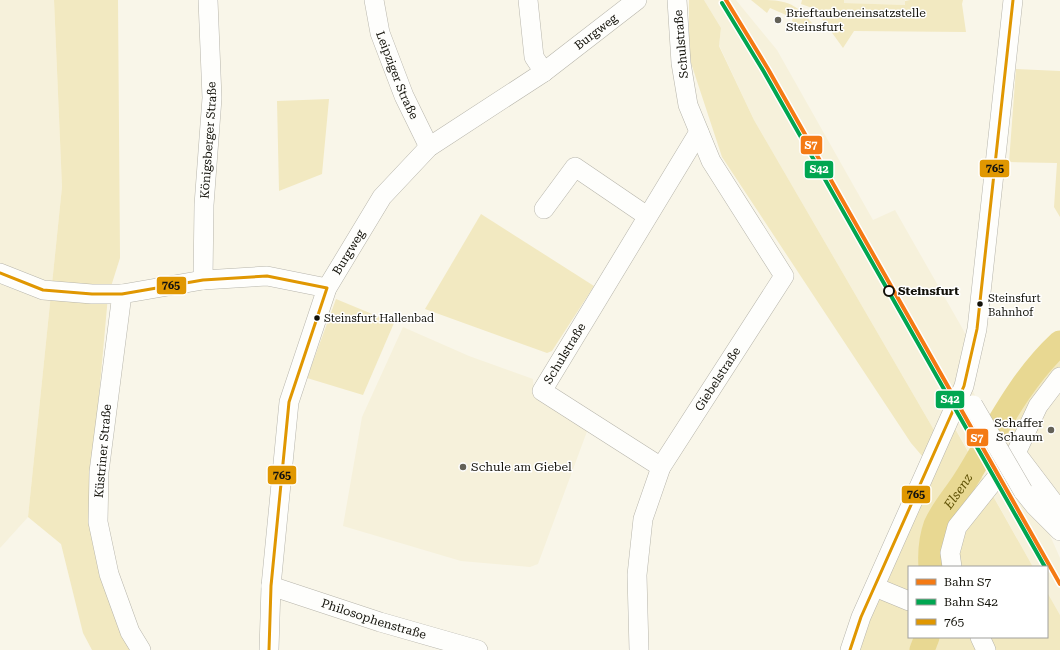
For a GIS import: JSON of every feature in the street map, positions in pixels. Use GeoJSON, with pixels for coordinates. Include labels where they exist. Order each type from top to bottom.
{"type":"FeatureCollection","features":[{"type":"Feature","properties":{"kind":"street","name":"Königsberger Straße"},"geometry":{"type":"LineString","coordinates":[[203,280],[204,205],[212,98],[208,0]]}},
{"type":"Feature","properties":{"kind":"street","name":"Leipziger Straße"},"geometry":{"type":"LineString","coordinates":[[374,0],[380,33],[401,89],[429,147]]}},
{"type":"Feature","properties":{"kind":"street"},"geometry":{"type":"LineString","coordinates":[[528,0],[534,57],[544,72]]}},
{"type":"Feature","properties":{"kind":"street","name":"Burgweg"},"geometry":{"type":"LineString","coordinates":[[269,650],[271,586],[289,402],[327,288],[382,197],[429,147],[544,72],[637,0]]}},
{"type":"Feature","properties":{"kind":"street","name":"Schulstraße"},"geometry":{"type":"LineString","coordinates":[[661,466],[542,391],[699,132],[688,105],[681,63],[677,0]]}},
{"type":"Feature","properties":{"kind":"street"},"geometry":{"type":"LineString","coordinates":[[850,650],[861,617],[964,398],[977,329],[1013,0]]}},
{"type":"Feature","properties":{"kind":"street","name":"Giebelstraße"},"geometry":{"type":"LineString","coordinates":[[639,650],[637,575],[643,519],[661,466],[784,276],[711,162],[699,132]]}},
{"type":"Feature","properties":{"kind":"street"},"geometry":{"type":"LineString","coordinates":[[544,209],[575,167],[647,216]]}},
{"type":"Feature","properties":{"kind":"street"},"geometry":{"type":"LineString","coordinates":[[0,273],[43,290],[92,294],[122,294],[203,280],[267,276],[327,288]]}},
{"type":"Feature","properties":{"kind":"street","name":"Küstriner Straße"},"geometry":{"type":"LineString","coordinates":[[122,294],[99,472],[98,522],[109,574],[130,632],[141,650]]}},
{"type":"Feature","properties":{"kind":"street"},"geometry":{"type":"LineString","coordinates":[[952,566],[950,553],[957,527],[1016,453],[1038,406],[1060,377]]}},
{"type":"Feature","properties":{"kind":"street"},"geometry":{"type":"LineString","coordinates":[[964,398],[1022,491],[1060,531]]}},
{"type":"Feature","properties":{"kind":"street"},"geometry":{"type":"LineString","coordinates":[[1016,453],[1060,511]]}},
{"type":"Feature","properties":{"kind":"street","name":"Philosophenstraße"},"geometry":{"type":"LineString","coordinates":[[271,586],[380,622],[473,650]]}},
{"type":"Feature","properties":{"kind":"street"},"geometry":{"type":"LineString","coordinates":[[875,587],[907,600]]}},
{"type":"Feature","properties":{"kind":"street"},"geometry":{"type":"LineString","coordinates":[[980,638],[986,650]]}},
{"type":"Feature","properties":{"kind":"shaded area"},"geometry":{"type":"Polygon","coordinates":[[[0,0],[54,0],[62,187],[28,517],[0,548],[0,0]]]}},
{"type":"Feature","properties":{"kind":"shaded area"},"geometry":{"type":"Polygon","coordinates":[[[54,0],[118,0],[120,258],[108,296],[90,496],[132,650],[92,650],[83,633],[61,544],[28,517],[62,187],[54,0]]]}},
{"type":"Feature","properties":{"kind":"shaded area"},"geometry":{"type":"Polygon","coordinates":[[[689,0],[704,0],[721,28],[719,46],[754,120],[934,430],[946,442],[953,425],[1032,566],[908,566],[908,638],[1048,638],[1048,594],[1060,615],[1060,650],[859,650],[872,608],[934,470],[911,443],[722,157],[689,57],[689,0]]]}},
{"type":"Feature","properties":{"kind":"shaded area"},"geometry":{"type":"Polygon","coordinates":[[[704,0],[736,0],[777,50],[873,220],[895,210],[969,340],[969,383],[989,424],[1004,448],[1060,371],[1060,531],[1045,524],[1060,558],[1060,615],[1048,594],[1048,566],[1032,566],[954,426],[946,442],[934,430],[754,120],[719,45],[721,28],[704,0]]]}},
{"type":"Feature","properties":{"kind":"shaded area"},"geometry":{"type":"Polygon","coordinates":[[[751,0],[781,1],[795,7],[816,28],[806,25],[791,24],[793,18],[770,8],[767,13],[751,0]]]}},
{"type":"Feature","properties":{"kind":"shaded area"},"geometry":{"type":"Polygon","coordinates":[[[802,0],[844,0],[844,3],[905,5],[905,1],[910,0],[963,0],[962,4],[966,32],[854,31],[843,48],[815,9],[801,4],[802,0]]]}},
{"type":"Feature","properties":{"kind":"shaded area"},"geometry":{"type":"Polygon","coordinates":[[[844,0],[905,0],[905,5],[843,3],[844,0]]]}},
{"type":"Feature","properties":{"kind":"shaded area"},"geometry":{"type":"Polygon","coordinates":[[[1016,69],[1060,71],[1060,217],[1054,207],[1057,163],[1009,162],[1016,69]]]}},
{"type":"Feature","properties":{"kind":"shaded area"},"geometry":{"type":"Polygon","coordinates":[[[329,99],[322,174],[279,191],[277,101],[329,99]]]}},
{"type":"Feature","properties":{"kind":"shaded area"},"geometry":{"type":"Polygon","coordinates":[[[481,214],[594,286],[552,351],[547,353],[425,309],[481,214]]]}},
{"type":"Feature","properties":{"kind":"shaded area"},"geometry":{"type":"Polygon","coordinates":[[[336,299],[394,323],[363,395],[307,378],[336,299]]]}},
{"type":"Feature","properties":{"kind":"shaded area","name":"Schule am Giebel"},"geometry":{"type":"Polygon","coordinates":[[[403,327],[469,356],[533,379],[534,395],[589,426],[538,564],[530,567],[461,561],[343,526],[362,417],[403,327]]]}},
{"type":"Feature","properties":{"kind":"shaded area"},"geometry":{"type":"Polygon","coordinates":[[[1060,341],[1060,371],[1004,448],[989,424],[1027,372],[1060,341]]]}},
{"type":"Feature","properties":{"kind":"waterway","name":"Elsenz"},"geometry":{"type":"LineString","coordinates":[[931,566],[932,541],[934,530],[939,519],[966,479],[1020,390],[1045,358],[1060,343]]}},
{"type":"Feature","properties":{"kind":"waterway","name":"Elsenz"},"geometry":{"type":"LineString","coordinates":[[922,650],[927,638]]}},
{"type":"Feature","properties":{"kind":"rail line","name":"S7"},"geometry":{"type":"LineString","coordinates":[[726,0],[768,69],[1060,584]]}},
{"type":"Feature","properties":{"kind":"rail line","name":"S42"},"geometry":{"type":"LineString","coordinates":[[722,3],[764,72],[1044,566]]}},
{"type":"Feature","properties":{"kind":"transit line","name":"765"},"geometry":{"type":"LineString","coordinates":[[850,650],[861,617],[964,386],[977,329],[1013,0]]}},
{"type":"Feature","properties":{"kind":"transit line","name":"765"},"geometry":{"type":"LineString","coordinates":[[0,273],[43,290],[92,294],[122,294],[203,280],[267,276],[327,288],[289,402],[271,586],[269,650]]}},
{"type":"Feature","properties":{"kind":"place","name":"Brieftaubeneinsatzstelle Steinsfurt"},"geometry":{"type":"Point","coordinates":[778,20]}},
{"type":"Feature","properties":{"kind":"place","name":"Steinsfurt"},"geometry":{"type":"Point","coordinates":[889,291]}},
{"type":"Feature","properties":{"kind":"place","name":"Steinsfurt Bahnhof"},"geometry":{"type":"Point","coordinates":[980,304]}},
{"type":"Feature","properties":{"kind":"place","name":"Steinsfurt Hallenbad"},"geometry":{"type":"Point","coordinates":[317,318]}},
{"type":"Feature","properties":{"kind":"place","name":"Schaffer Schaum"},"geometry":{"type":"Point","coordinates":[1051,430]}},
{"type":"Feature","properties":{"kind":"place","name":"Schule am Giebel"},"geometry":{"type":"Point","coordinates":[463,467]}}]}
